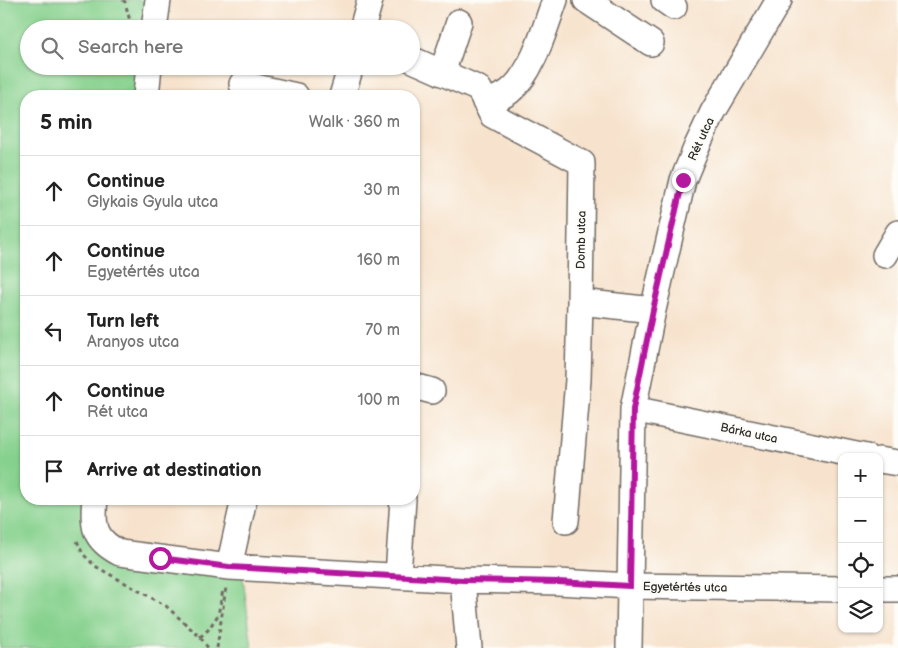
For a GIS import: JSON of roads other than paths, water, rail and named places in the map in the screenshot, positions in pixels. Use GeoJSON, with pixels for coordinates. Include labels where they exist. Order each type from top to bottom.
{"type":"FeatureCollection","features":[{"type":"Feature","properties":{"kind":"street"},"geometry":{"type":"LineString","coordinates":[[155,20],[158,0]]}},
{"type":"Feature","properties":{"kind":"street"},"geometry":{"type":"LineString","coordinates":[[364,20],[370,0]]}},
{"type":"Feature","properties":{"kind":"street"},"geometry":{"type":"LineString","coordinates":[[485,102],[503,96],[512,90],[524,76],[533,60],[555,0]]}},
{"type":"Feature","properties":{"kind":"street"},"geometry":{"type":"LineString","coordinates":[[586,0],[651,43]]}},
{"type":"Feature","properties":{"kind":"street","name":"Rét utca"},"geometry":{"type":"LineString","coordinates":[[629,648],[633,409],[653,310],[683,180],[713,112],[780,0]]}},
{"type":"Feature","properties":{"kind":"street"},"geometry":{"type":"LineString","coordinates":[[442,73],[460,22]]}},
{"type":"Feature","properties":{"kind":"street","name":"Domb utca"},"geometry":{"type":"LineString","coordinates":[[420,63],[478,89],[492,115],[582,163],[578,380],[566,522]]}},
{"type":"Feature","properties":{"kind":"street"},"geometry":{"type":"LineString","coordinates":[[147,90],[148,75]]}},
{"type":"Feature","properties":{"kind":"street"},"geometry":{"type":"LineString","coordinates":[[344,90],[348,75]]}},
{"type":"Feature","properties":{"kind":"street"},"geometry":{"type":"LineString","coordinates":[[242,84],[269,90]]}},
{"type":"Feature","properties":{"kind":"street"},"geometry":{"type":"LineString","coordinates":[[885,255],[898,233]]}},
{"type":"Feature","properties":{"kind":"street"},"geometry":{"type":"LineString","coordinates":[[580,302],[653,310]]}},
{"type":"Feature","properties":{"kind":"street","name":"Bárka utca"},"geometry":{"type":"LineString","coordinates":[[633,409],[847,453]]}},
{"type":"Feature","properties":{"kind":"street"},"geometry":{"type":"LineString","coordinates":[[883,461],[898,463]]}},
{"type":"Feature","properties":{"kind":"street","name":"Egyetértés utca"},"geometry":{"type":"LineString","coordinates":[[95,505],[95,531],[102,541],[120,553],[229,567],[463,580],[630,586],[838,589]]}},
{"type":"Feature","properties":{"kind":"street"},"geometry":{"type":"LineString","coordinates":[[229,567],[243,505]]}},
{"type":"Feature","properties":{"kind":"street"},"geometry":{"type":"LineString","coordinates":[[398,576],[403,505]]}},
{"type":"Feature","properties":{"kind":"street"},"geometry":{"type":"LineString","coordinates":[[463,580],[469,648]]}},
{"type":"Feature","properties":{"kind":"street"},"geometry":{"type":"LineString","coordinates":[[883,589],[898,589]]}}]}
